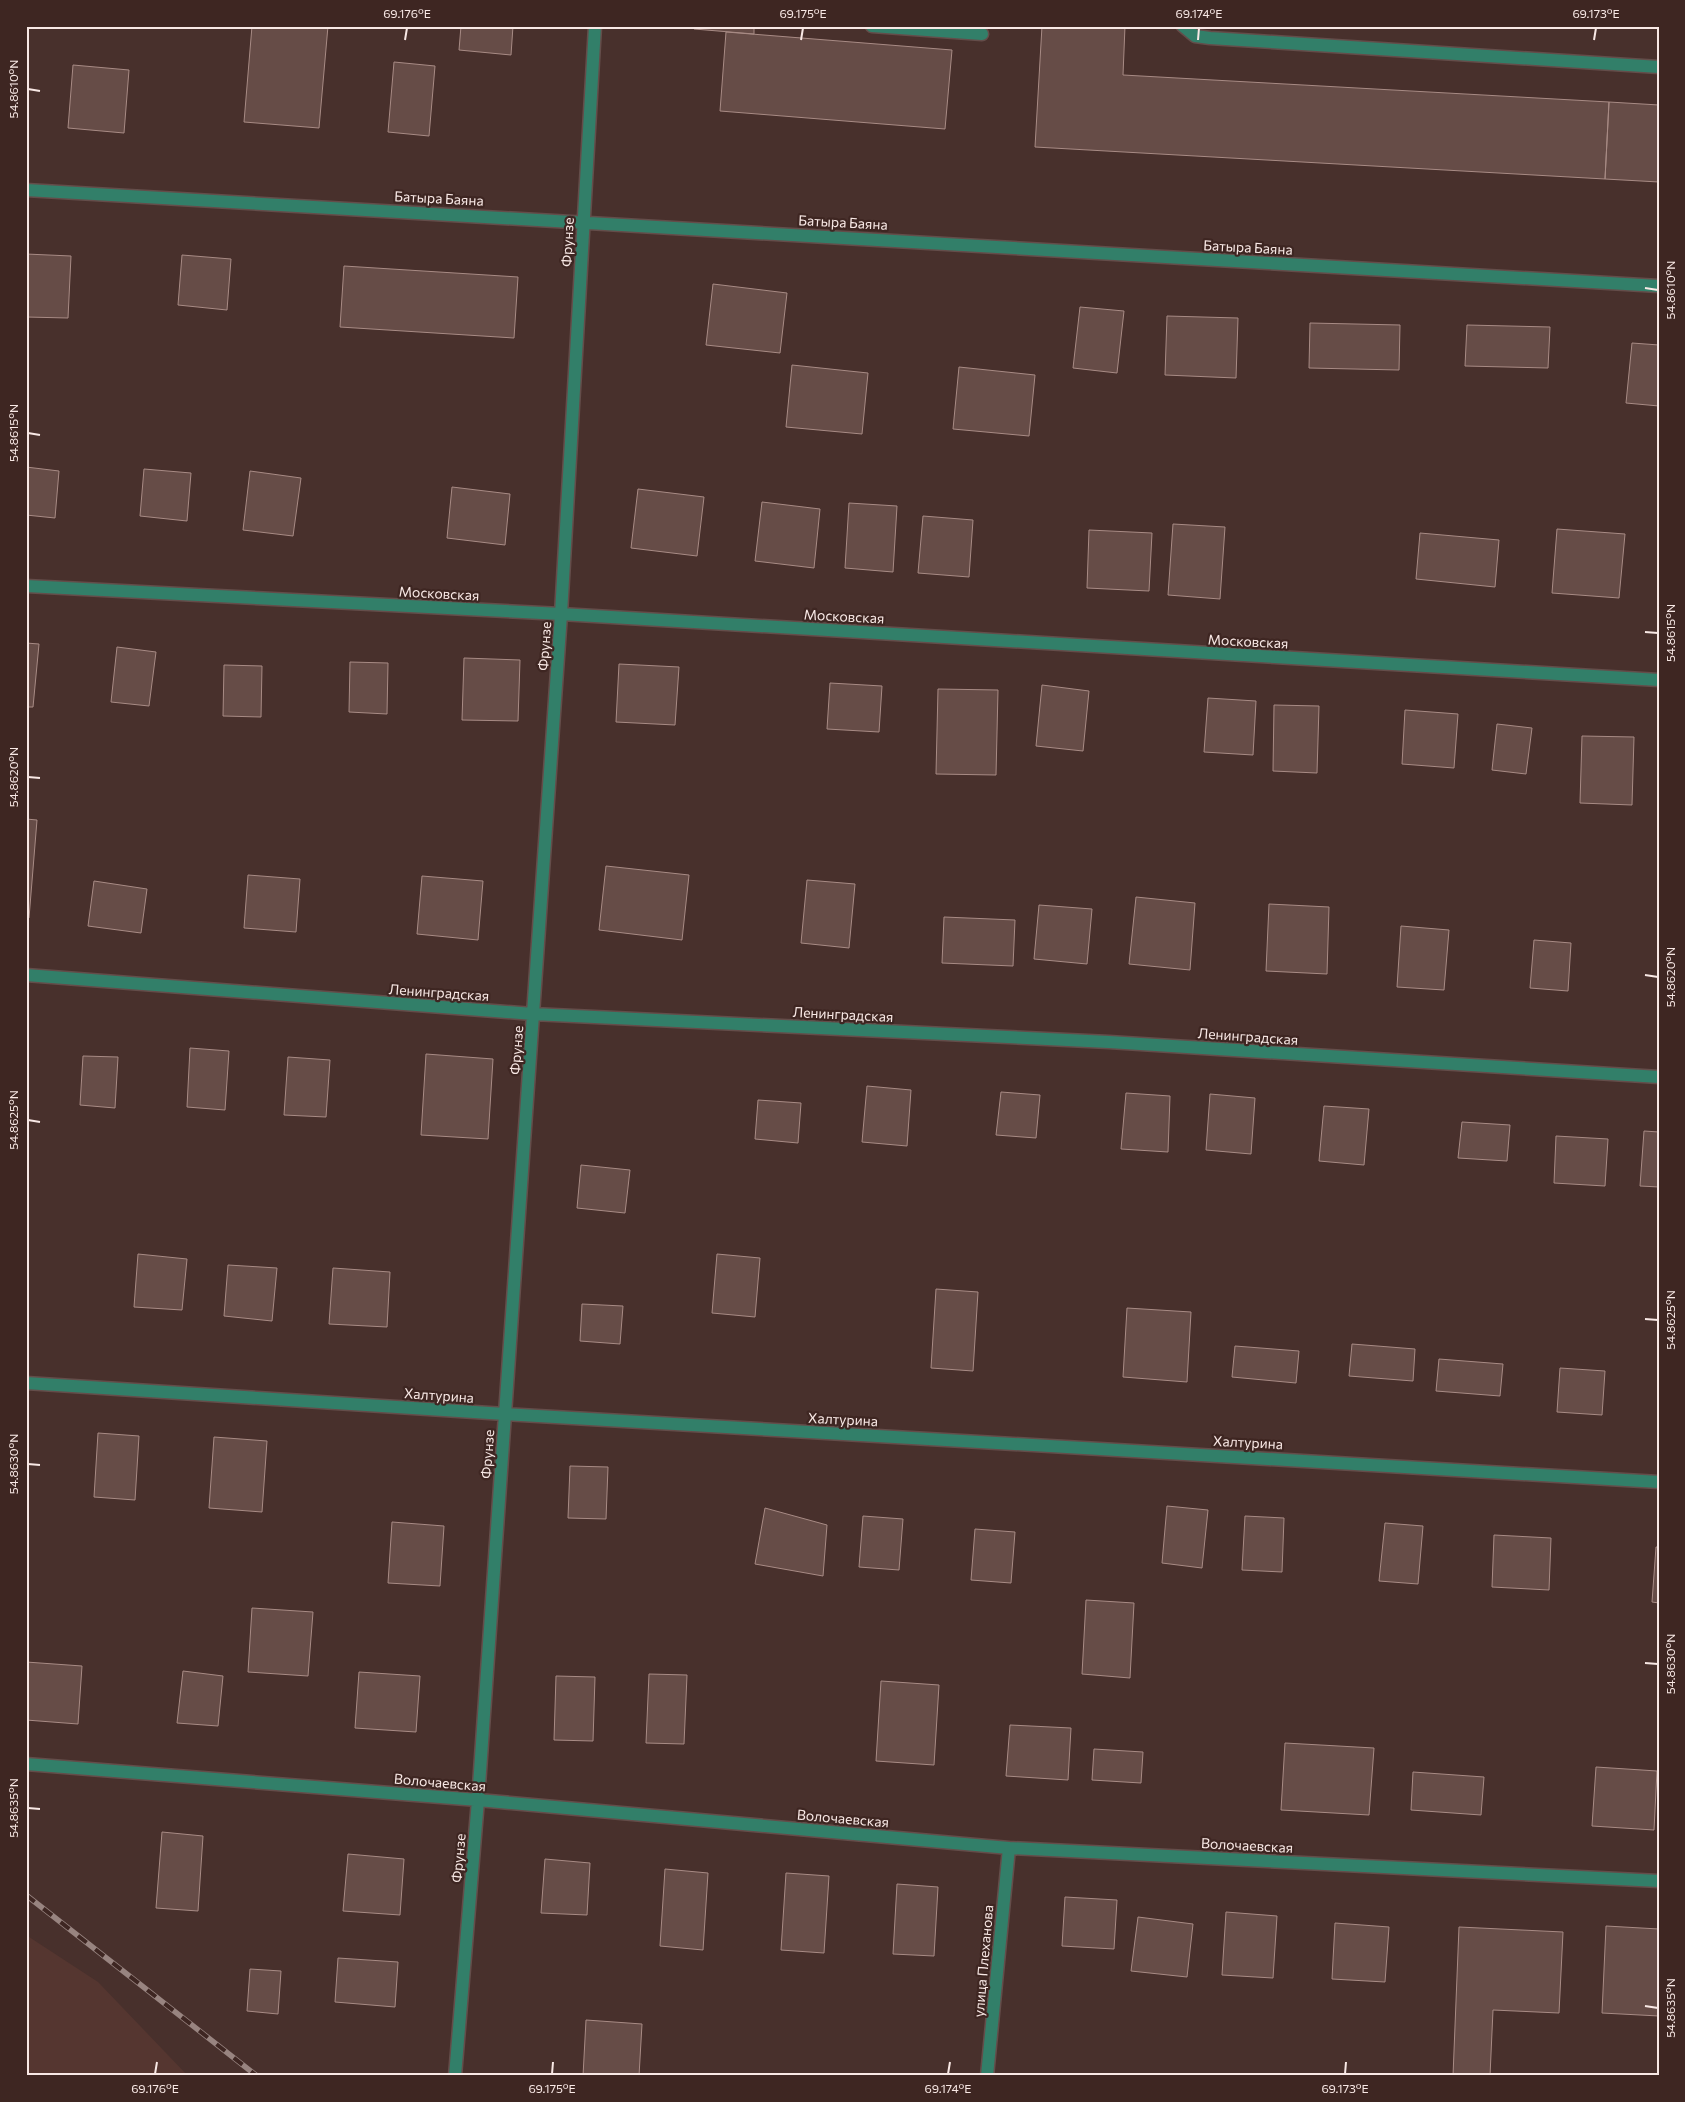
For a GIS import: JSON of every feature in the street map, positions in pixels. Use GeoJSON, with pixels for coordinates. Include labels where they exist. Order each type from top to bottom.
{"type":"FeatureCollection","features":[{"type":"Feature","properties":{"kind":"street","name":"Фрунзе"},"geometry":{"type":"LineString","coordinates":[[455,2076],[478,1800],[561,614],[595,26]]}},
{"type":"Feature","properties":{"kind":"street"},"geometry":{"type":"LineString","coordinates":[[872,26],[982,34]]}},
{"type":"Feature","properties":{"kind":"street"},"geometry":{"type":"LineString","coordinates":[[1183,26],[1195,36],[1210,38],[1659,67]]}},
{"type":"Feature","properties":{"kind":"street","name":"Батыра Баяна"},"geometry":{"type":"LineString","coordinates":[[26,190],[1659,286]]}},
{"type":"Feature","properties":{"kind":"street","name":"Московская"},"geometry":{"type":"LineString","coordinates":[[26,586],[561,614],[1659,680]]}},
{"type":"Feature","properties":{"kind":"street","name":"Ленинградская"},"geometry":{"type":"LineString","coordinates":[[26,975],[533,1014],[1109,1042],[1659,1077]]}},
{"type":"Feature","properties":{"kind":"street","name":"Халтурина"},"geometry":{"type":"LineString","coordinates":[[26,1383],[505,1414],[1659,1482]]}},
{"type":"Feature","properties":{"kind":"street","name":"Волочаевская"},"geometry":{"type":"LineString","coordinates":[[26,1764],[478,1800],[1009,1848],[1659,1881]]}},
{"type":"Feature","properties":{"kind":"street","name":"улица Плеханова"},"geometry":{"type":"LineString","coordinates":[[987,2076],[1009,1848]]}},
{"type":"Feature","properties":{"kind":"shaded area"},"geometry":{"type":"Polygon","coordinates":[[[26,1935],[98,1982],[188,2076],[26,2076],[26,1935]]]}},
{"type":"Feature","properties":{"kind":"building"},"geometry":{"type":"Polygon","coordinates":[[[252,26],[328,26],[319,128],[244,122],[252,26]]]}},
{"type":"Feature","properties":{"kind":"building"},"geometry":{"type":"Polygon","coordinates":[[[461,26],[513,26],[511,55],[459,50],[461,26]]]}},
{"type":"Feature","properties":{"kind":"building"},"geometry":{"type":"Polygon","coordinates":[[[694,26],[754,26],[754,34],[694,29],[694,26]]]}},
{"type":"Feature","properties":{"kind":"building"},"geometry":{"type":"Polygon","coordinates":[[[1042,26],[1125,26],[1123,75],[1609,102],[1605,179],[1035,147],[1042,26]]]}},
{"type":"Feature","properties":{"kind":"building"},"geometry":{"type":"Polygon","coordinates":[[[726,32],[952,50],[945,129],[720,111],[726,32]]]}},
{"type":"Feature","properties":{"kind":"building"},"geometry":{"type":"Polygon","coordinates":[[[394,62],[435,66],[429,136],[388,132],[394,62]]]}},
{"type":"Feature","properties":{"kind":"building"},"geometry":{"type":"Polygon","coordinates":[[[73,65],[129,70],[124,133],[68,128],[73,65]]]}},
{"type":"Feature","properties":{"kind":"building"},"geometry":{"type":"Polygon","coordinates":[[[1609,102],[1659,105],[1659,182],[1605,179],[1609,102]]]}},
{"type":"Feature","properties":{"kind":"building"},"geometry":{"type":"Polygon","coordinates":[[[26,254],[71,256],[68,318],[26,317],[26,254]]]}},
{"type":"Feature","properties":{"kind":"building"},"geometry":{"type":"Polygon","coordinates":[[[182,255],[231,259],[227,310],[178,305],[182,255]]]}},
{"type":"Feature","properties":{"kind":"building"},"geometry":{"type":"Polygon","coordinates":[[[344,266],[518,277],[514,338],[340,327],[344,266]]]}},
{"type":"Feature","properties":{"kind":"building"},"geometry":{"type":"Polygon","coordinates":[[[713,284],[787,293],[780,353],[706,345],[713,284]]]}},
{"type":"Feature","properties":{"kind":"building"},"geometry":{"type":"Polygon","coordinates":[[[1080,307],[1124,311],[1117,373],[1073,368],[1080,307]]]}},
{"type":"Feature","properties":{"kind":"building"},"geometry":{"type":"Polygon","coordinates":[[[1167,316],[1238,318],[1236,378],[1165,375],[1167,316]]]}},
{"type":"Feature","properties":{"kind":"building"},"geometry":{"type":"Polygon","coordinates":[[[1310,323],[1400,325],[1399,370],[1309,368],[1310,323]]]}},
{"type":"Feature","properties":{"kind":"building"},"geometry":{"type":"Polygon","coordinates":[[[1467,325],[1550,327],[1548,368],[1465,366],[1467,325]]]}},
{"type":"Feature","properties":{"kind":"building"},"geometry":{"type":"Polygon","coordinates":[[[1632,343],[1659,345],[1659,406],[1626,403],[1632,343]]]}},
{"type":"Feature","properties":{"kind":"building"},"geometry":{"type":"Polygon","coordinates":[[[792,365],[868,373],[862,434],[786,427],[792,365]]]}},
{"type":"Feature","properties":{"kind":"building"},"geometry":{"type":"Polygon","coordinates":[[[959,367],[1035,375],[1029,436],[953,429],[959,367]]]}},
{"type":"Feature","properties":{"kind":"building"},"geometry":{"type":"Polygon","coordinates":[[[26,467],[59,471],[55,518],[26,515],[26,467]]]}},
{"type":"Feature","properties":{"kind":"building"},"geometry":{"type":"Polygon","coordinates":[[[144,469],[191,473],[187,521],[140,516],[144,469]]]}},
{"type":"Feature","properties":{"kind":"building"},"geometry":{"type":"Polygon","coordinates":[[[250,471],[301,478],[293,536],[243,530],[250,471]]]}},
{"type":"Feature","properties":{"kind":"building"},"geometry":{"type":"Polygon","coordinates":[[[452,487],[510,494],[505,545],[447,538],[452,487]]]}},
{"type":"Feature","properties":{"kind":"building"},"geometry":{"type":"Polygon","coordinates":[[[638,489],[704,497],[697,556],[631,548],[638,489]]]}},
{"type":"Feature","properties":{"kind":"building"},"geometry":{"type":"Polygon","coordinates":[[[762,502],[820,509],[814,568],[755,561],[762,502]]]}},
{"type":"Feature","properties":{"kind":"building"},"geometry":{"type":"Polygon","coordinates":[[[849,503],[897,506],[893,572],[845,568],[849,503]]]}},
{"type":"Feature","properties":{"kind":"building"},"geometry":{"type":"Polygon","coordinates":[[[923,516],[973,520],[969,577],[918,573],[923,516]]]}},
{"type":"Feature","properties":{"kind":"building"},"geometry":{"type":"Polygon","coordinates":[[[1173,524],[1225,527],[1220,599],[1168,595],[1173,524]]]}},
{"type":"Feature","properties":{"kind":"building"},"geometry":{"type":"Polygon","coordinates":[[[1557,529],[1625,534],[1619,598],[1552,593],[1557,529]]]}},
{"type":"Feature","properties":{"kind":"building"},"geometry":{"type":"Polygon","coordinates":[[[1089,530],[1152,533],[1149,591],[1087,588],[1089,530]]]}},
{"type":"Feature","properties":{"kind":"building"},"geometry":{"type":"Polygon","coordinates":[[[1420,533],[1499,540],[1495,587],[1416,579],[1420,533]]]}},
{"type":"Feature","properties":{"kind":"building"},"geometry":{"type":"Polygon","coordinates":[[[26,643],[39,644],[33,707],[26,707],[26,643]]]}},
{"type":"Feature","properties":{"kind":"building"},"geometry":{"type":"Polygon","coordinates":[[[117,647],[156,652],[149,706],[111,702],[117,647]]]}},
{"type":"Feature","properties":{"kind":"building"},"geometry":{"type":"Polygon","coordinates":[[[464,658],[520,660],[518,721],[462,720],[464,658]]]}},
{"type":"Feature","properties":{"kind":"building"},"geometry":{"type":"Polygon","coordinates":[[[350,662],[388,663],[387,714],[349,712],[350,662]]]}},
{"type":"Feature","properties":{"kind":"building"},"geometry":{"type":"Polygon","coordinates":[[[619,664],[679,667],[675,725],[616,722],[619,664]]]}},
{"type":"Feature","properties":{"kind":"building"},"geometry":{"type":"Polygon","coordinates":[[[224,665],[262,666],[261,717],[223,716],[224,665]]]}},
{"type":"Feature","properties":{"kind":"building"},"geometry":{"type":"Polygon","coordinates":[[[830,683],[882,686],[879,732],[827,729],[830,683]]]}},
{"type":"Feature","properties":{"kind":"building"},"geometry":{"type":"Polygon","coordinates":[[[1042,685],[1089,691],[1083,751],[1036,746],[1042,685]]]}},
{"type":"Feature","properties":{"kind":"building"},"geometry":{"type":"Polygon","coordinates":[[[938,689],[998,690],[996,775],[936,774],[938,689]]]}},
{"type":"Feature","properties":{"kind":"building"},"geometry":{"type":"Polygon","coordinates":[[[1208,698],[1256,701],[1253,755],[1204,752],[1208,698]]]}},
{"type":"Feature","properties":{"kind":"building"},"geometry":{"type":"Polygon","coordinates":[[[1274,705],[1319,706],[1317,773],[1273,771],[1274,705]]]}},
{"type":"Feature","properties":{"kind":"building"},"geometry":{"type":"Polygon","coordinates":[[[1405,710],[1458,714],[1454,768],[1402,764],[1405,710]]]}},
{"type":"Feature","properties":{"kind":"building"},"geometry":{"type":"Polygon","coordinates":[[[1497,724],[1532,728],[1526,774],[1492,770],[1497,724]]]}},
{"type":"Feature","properties":{"kind":"building"},"geometry":{"type":"Polygon","coordinates":[[[1582,736],[1634,737],[1632,805],[1580,803],[1582,736]]]}},
{"type":"Feature","properties":{"kind":"building"},"geometry":{"type":"Polygon","coordinates":[[[26,819],[37,820],[29,918],[26,918],[26,819]]]}},
{"type":"Feature","properties":{"kind":"building"},"geometry":{"type":"Polygon","coordinates":[[[606,866],[689,875],[682,940],[599,930],[606,866]]]}},
{"type":"Feature","properties":{"kind":"building"},"geometry":{"type":"Polygon","coordinates":[[[248,875],[300,879],[296,932],[244,928],[248,875]]]}},
{"type":"Feature","properties":{"kind":"building"},"geometry":{"type":"Polygon","coordinates":[[[422,876],[483,881],[478,940],[417,934],[422,876]]]}},
{"type":"Feature","properties":{"kind":"building"},"geometry":{"type":"Polygon","coordinates":[[[807,880],[855,884],[849,948],[801,943],[807,880]]]}},
{"type":"Feature","properties":{"kind":"building"},"geometry":{"type":"Polygon","coordinates":[[[94,881],[147,889],[141,933],[88,926],[94,881]]]}},
{"type":"Feature","properties":{"kind":"building"},"geometry":{"type":"Polygon","coordinates":[[[1136,897],[1195,903],[1190,970],[1129,964],[1136,897]]]}},
{"type":"Feature","properties":{"kind":"building"},"geometry":{"type":"Polygon","coordinates":[[[1269,904],[1329,907],[1327,974],[1266,971],[1269,904]]]}},
{"type":"Feature","properties":{"kind":"building"},"geometry":{"type":"Polygon","coordinates":[[[1039,905],[1092,909],[1087,964],[1034,959],[1039,905]]]}},
{"type":"Feature","properties":{"kind":"building"},"geometry":{"type":"Polygon","coordinates":[[[944,917],[1015,920],[1013,966],[942,963],[944,917]]]}},
{"type":"Feature","properties":{"kind":"building"},"geometry":{"type":"Polygon","coordinates":[[[1401,926],[1449,930],[1444,990],[1397,987],[1401,926]]]}},
{"type":"Feature","properties":{"kind":"building"},"geometry":{"type":"Polygon","coordinates":[[[1534,940],[1571,943],[1568,991],[1530,988],[1534,940]]]}},
{"type":"Feature","properties":{"kind":"building"},"geometry":{"type":"Polygon","coordinates":[[[190,1048],[229,1051],[225,1110],[187,1107],[190,1048]]]}},
{"type":"Feature","properties":{"kind":"building"},"geometry":{"type":"Polygon","coordinates":[[[426,1054],[493,1059],[488,1139],[421,1135],[426,1054]]]}},
{"type":"Feature","properties":{"kind":"building"},"geometry":{"type":"Polygon","coordinates":[[[83,1056],[118,1057],[115,1108],[80,1105],[83,1056]]]}},
{"type":"Feature","properties":{"kind":"building"},"geometry":{"type":"Polygon","coordinates":[[[288,1057],[330,1060],[326,1117],[284,1115],[288,1057]]]}},
{"type":"Feature","properties":{"kind":"building"},"geometry":{"type":"Polygon","coordinates":[[[867,1086],[911,1090],[907,1146],[862,1142],[867,1086]]]}},
{"type":"Feature","properties":{"kind":"building"},"geometry":{"type":"Polygon","coordinates":[[[1001,1092],[1040,1095],[1036,1138],[996,1135],[1001,1092]]]}},
{"type":"Feature","properties":{"kind":"building"},"geometry":{"type":"Polygon","coordinates":[[[1126,1093],[1170,1096],[1168,1152],[1121,1149],[1126,1093]]]}},
{"type":"Feature","properties":{"kind":"building"},"geometry":{"type":"Polygon","coordinates":[[[1210,1094],[1255,1098],[1251,1154],[1206,1150],[1210,1094]]]}},
{"type":"Feature","properties":{"kind":"building"},"geometry":{"type":"Polygon","coordinates":[[[758,1100],[801,1103],[798,1143],[755,1139],[758,1100]]]}},
{"type":"Feature","properties":{"kind":"building"},"geometry":{"type":"Polygon","coordinates":[[[1324,1106],[1369,1109],[1364,1165],[1319,1161],[1324,1106]]]}},
{"type":"Feature","properties":{"kind":"building"},"geometry":{"type":"Polygon","coordinates":[[[1462,1122],[1510,1125],[1507,1161],[1458,1158],[1462,1122]]]}},
{"type":"Feature","properties":{"kind":"building"},"geometry":{"type":"Polygon","coordinates":[[[1644,1131],[1659,1132],[1659,1187],[1640,1186],[1644,1131]]]}},
{"type":"Feature","properties":{"kind":"building"},"geometry":{"type":"Polygon","coordinates":[[[1556,1136],[1608,1139],[1605,1186],[1554,1183],[1556,1136]]]}},
{"type":"Feature","properties":{"kind":"building"},"geometry":{"type":"Polygon","coordinates":[[[581,1165],[630,1170],[625,1213],[577,1208],[581,1165]]]}},
{"type":"Feature","properties":{"kind":"building"},"geometry":{"type":"Polygon","coordinates":[[[138,1254],[187,1259],[182,1310],[134,1307],[138,1254]]]}},
{"type":"Feature","properties":{"kind":"building"},"geometry":{"type":"Polygon","coordinates":[[[717,1254],[760,1258],[755,1317],[712,1313],[717,1254]]]}},
{"type":"Feature","properties":{"kind":"building"},"geometry":{"type":"Polygon","coordinates":[[[228,1265],[277,1268],[272,1321],[224,1316],[228,1265]]]}},
{"type":"Feature","properties":{"kind":"building"},"geometry":{"type":"Polygon","coordinates":[[[333,1268],[390,1272],[387,1327],[329,1324],[333,1268]]]}},
{"type":"Feature","properties":{"kind":"building"},"geometry":{"type":"Polygon","coordinates":[[[936,1289],[978,1292],[973,1371],[931,1368],[936,1289]]]}},
{"type":"Feature","properties":{"kind":"building"},"geometry":{"type":"Polygon","coordinates":[[[582,1304],[623,1306],[620,1344],[580,1341],[582,1304]]]}},
{"type":"Feature","properties":{"kind":"building"},"geometry":{"type":"Polygon","coordinates":[[[1127,1308],[1191,1312],[1187,1382],[1123,1377],[1127,1308]]]}},
{"type":"Feature","properties":{"kind":"building"},"geometry":{"type":"Polygon","coordinates":[[[1352,1344],[1415,1349],[1413,1381],[1349,1376],[1352,1344]]]}},
{"type":"Feature","properties":{"kind":"building"},"geometry":{"type":"Polygon","coordinates":[[[1235,1346],[1299,1351],[1296,1383],[1232,1377],[1235,1346]]]}},
{"type":"Feature","properties":{"kind":"building"},"geometry":{"type":"Polygon","coordinates":[[[1439,1359],[1503,1364],[1500,1396],[1436,1391],[1439,1359]]]}},
{"type":"Feature","properties":{"kind":"building"},"geometry":{"type":"Polygon","coordinates":[[[1560,1368],[1605,1371],[1602,1415],[1557,1412],[1560,1368]]]}},
{"type":"Feature","properties":{"kind":"building"},"geometry":{"type":"Polygon","coordinates":[[[98,1433],[139,1436],[135,1500],[94,1497],[98,1433]]]}},
{"type":"Feature","properties":{"kind":"building"},"geometry":{"type":"Polygon","coordinates":[[[214,1437],[267,1441],[262,1512],[209,1508],[214,1437]]]}},
{"type":"Feature","properties":{"kind":"building"},"geometry":{"type":"Polygon","coordinates":[[[570,1466],[608,1467],[606,1519],[568,1518],[570,1466]]]}},
{"type":"Feature","properties":{"kind":"building"},"geometry":{"type":"Polygon","coordinates":[[[1167,1506],[1208,1510],[1202,1568],[1162,1563],[1167,1506]]]}},
{"type":"Feature","properties":{"kind":"building"},"geometry":{"type":"Polygon","coordinates":[[[765,1508],[827,1525],[823,1576],[755,1564],[765,1508]]]}},
{"type":"Feature","properties":{"kind":"building"},"geometry":{"type":"Polygon","coordinates":[[[863,1516],[903,1519],[899,1570],[859,1567],[863,1516]]]}},
{"type":"Feature","properties":{"kind":"building"},"geometry":{"type":"Polygon","coordinates":[[[1245,1516],[1284,1518],[1282,1572],[1242,1570],[1245,1516]]]}},
{"type":"Feature","properties":{"kind":"building"},"geometry":{"type":"Polygon","coordinates":[[[392,1522],[444,1526],[440,1586],[388,1583],[392,1522]]]}},
{"type":"Feature","properties":{"kind":"building"},"geometry":{"type":"Polygon","coordinates":[[[1385,1523],[1423,1526],[1418,1584],[1379,1581],[1385,1523]]]}},
{"type":"Feature","properties":{"kind":"building"},"geometry":{"type":"Polygon","coordinates":[[[975,1529],[1015,1532],[1011,1583],[971,1580],[975,1529]]]}},
{"type":"Feature","properties":{"kind":"building"},"geometry":{"type":"Polygon","coordinates":[[[1494,1535],[1551,1538],[1549,1590],[1492,1587],[1494,1535]]]}},
{"type":"Feature","properties":{"kind":"building"},"geometry":{"type":"Polygon","coordinates":[[[1656,1547],[1659,1547],[1659,1603],[1652,1602],[1656,1547]]]}},
{"type":"Feature","properties":{"kind":"building"},"geometry":{"type":"Polygon","coordinates":[[[1086,1600],[1134,1603],[1130,1678],[1082,1674],[1086,1600]]]}},
{"type":"Feature","properties":{"kind":"building"},"geometry":{"type":"Polygon","coordinates":[[[252,1608],[313,1612],[308,1676],[248,1672],[252,1608]]]}},
{"type":"Feature","properties":{"kind":"building"},"geometry":{"type":"Polygon","coordinates":[[[26,1662],[82,1666],[78,1724],[26,1720],[26,1662]]]}},
{"type":"Feature","properties":{"kind":"building"},"geometry":{"type":"Polygon","coordinates":[[[183,1671],[223,1676],[218,1726],[177,1723],[183,1671]]]}},
{"type":"Feature","properties":{"kind":"building"},"geometry":{"type":"Polygon","coordinates":[[[359,1672],[420,1676],[416,1732],[355,1728],[359,1672]]]}},
{"type":"Feature","properties":{"kind":"building"},"geometry":{"type":"Polygon","coordinates":[[[649,1674],[687,1675],[684,1744],[646,1743],[649,1674]]]}},
{"type":"Feature","properties":{"kind":"building"},"geometry":{"type":"Polygon","coordinates":[[[556,1676],[595,1677],[593,1741],[554,1740],[556,1676]]]}},
{"type":"Feature","properties":{"kind":"building"},"geometry":{"type":"Polygon","coordinates":[[[881,1681],[939,1685],[934,1765],[876,1761],[881,1681]]]}},
{"type":"Feature","properties":{"kind":"building"},"geometry":{"type":"Polygon","coordinates":[[[1010,1725],[1071,1728],[1068,1780],[1006,1776],[1010,1725]]]}},
{"type":"Feature","properties":{"kind":"building"},"geometry":{"type":"Polygon","coordinates":[[[1285,1743],[1374,1748],[1369,1815],[1281,1810],[1285,1743]]]}},
{"type":"Feature","properties":{"kind":"building"},"geometry":{"type":"Polygon","coordinates":[[[1094,1749],[1143,1752],[1141,1783],[1092,1780],[1094,1749]]]}},
{"type":"Feature","properties":{"kind":"building"},"geometry":{"type":"Polygon","coordinates":[[[1596,1767],[1657,1771],[1654,1830],[1592,1826],[1596,1767]]]}},
{"type":"Feature","properties":{"kind":"building"},"geometry":{"type":"Polygon","coordinates":[[[1413,1772],[1484,1777],[1481,1815],[1411,1810],[1413,1772]]]}},
{"type":"Feature","properties":{"kind":"building"},"geometry":{"type":"Polygon","coordinates":[[[162,1832],[203,1836],[198,1911],[156,1908],[162,1832]]]}},
{"type":"Feature","properties":{"kind":"building"},"geometry":{"type":"Polygon","coordinates":[[[348,1854],[404,1859],[400,1915],[343,1911],[348,1854]]]}},
{"type":"Feature","properties":{"kind":"building"},"geometry":{"type":"Polygon","coordinates":[[[545,1859],[590,1863],[587,1915],[541,1913],[545,1859]]]}},
{"type":"Feature","properties":{"kind":"building"},"geometry":{"type":"Polygon","coordinates":[[[665,1869],[708,1873],[703,1950],[660,1946],[665,1869]]]}},
{"type":"Feature","properties":{"kind":"building"},"geometry":{"type":"Polygon","coordinates":[[[786,1873],[829,1876],[824,1953],[781,1950],[786,1873]]]}},
{"type":"Feature","properties":{"kind":"building"},"geometry":{"type":"Polygon","coordinates":[[[897,1884],[938,1887],[934,1956],[893,1954],[897,1884]]]}},
{"type":"Feature","properties":{"kind":"building"},"geometry":{"type":"Polygon","coordinates":[[[1065,1897],[1117,1900],[1114,1949],[1062,1946],[1065,1897]]]}},
{"type":"Feature","properties":{"kind":"building"},"geometry":{"type":"Polygon","coordinates":[[[1226,1912],[1277,1916],[1273,1978],[1222,1975],[1226,1912]]]}},
{"type":"Feature","properties":{"kind":"building"},"geometry":{"type":"Polygon","coordinates":[[[1138,1917],[1193,1924],[1187,1977],[1131,1971],[1138,1917]]]}},
{"type":"Feature","properties":{"kind":"building"},"geometry":{"type":"Polygon","coordinates":[[[1335,1923],[1389,1927],[1385,1982],[1332,1979],[1335,1923]]]}},
{"type":"Feature","properties":{"kind":"building"},"geometry":{"type":"Polygon","coordinates":[[[1606,1926],[1659,1929],[1659,2016],[1602,2013],[1606,1926]]]}},
{"type":"Feature","properties":{"kind":"building"},"geometry":{"type":"Polygon","coordinates":[[[1459,1927],[1563,1932],[1559,2013],[1493,2010],[1490,2076],[1453,2076],[1459,1927]]]}},
{"type":"Feature","properties":{"kind":"building"},"geometry":{"type":"Polygon","coordinates":[[[338,1958],[398,1962],[395,2007],[335,2002],[338,1958]]]}},
{"type":"Feature","properties":{"kind":"building"},"geometry":{"type":"Polygon","coordinates":[[[250,1969],[281,1971],[278,2014],[247,2011],[250,1969]]]}},
{"type":"Feature","properties":{"kind":"building"},"geometry":{"type":"Polygon","coordinates":[[[586,2020],[642,2024],[639,2076],[583,2076],[586,2020]]]}},
{"type":"Feature","properties":{"kind":"railway"},"geometry":{"type":"LineString","coordinates":[[26,1895],[257,2076]]}}]}
